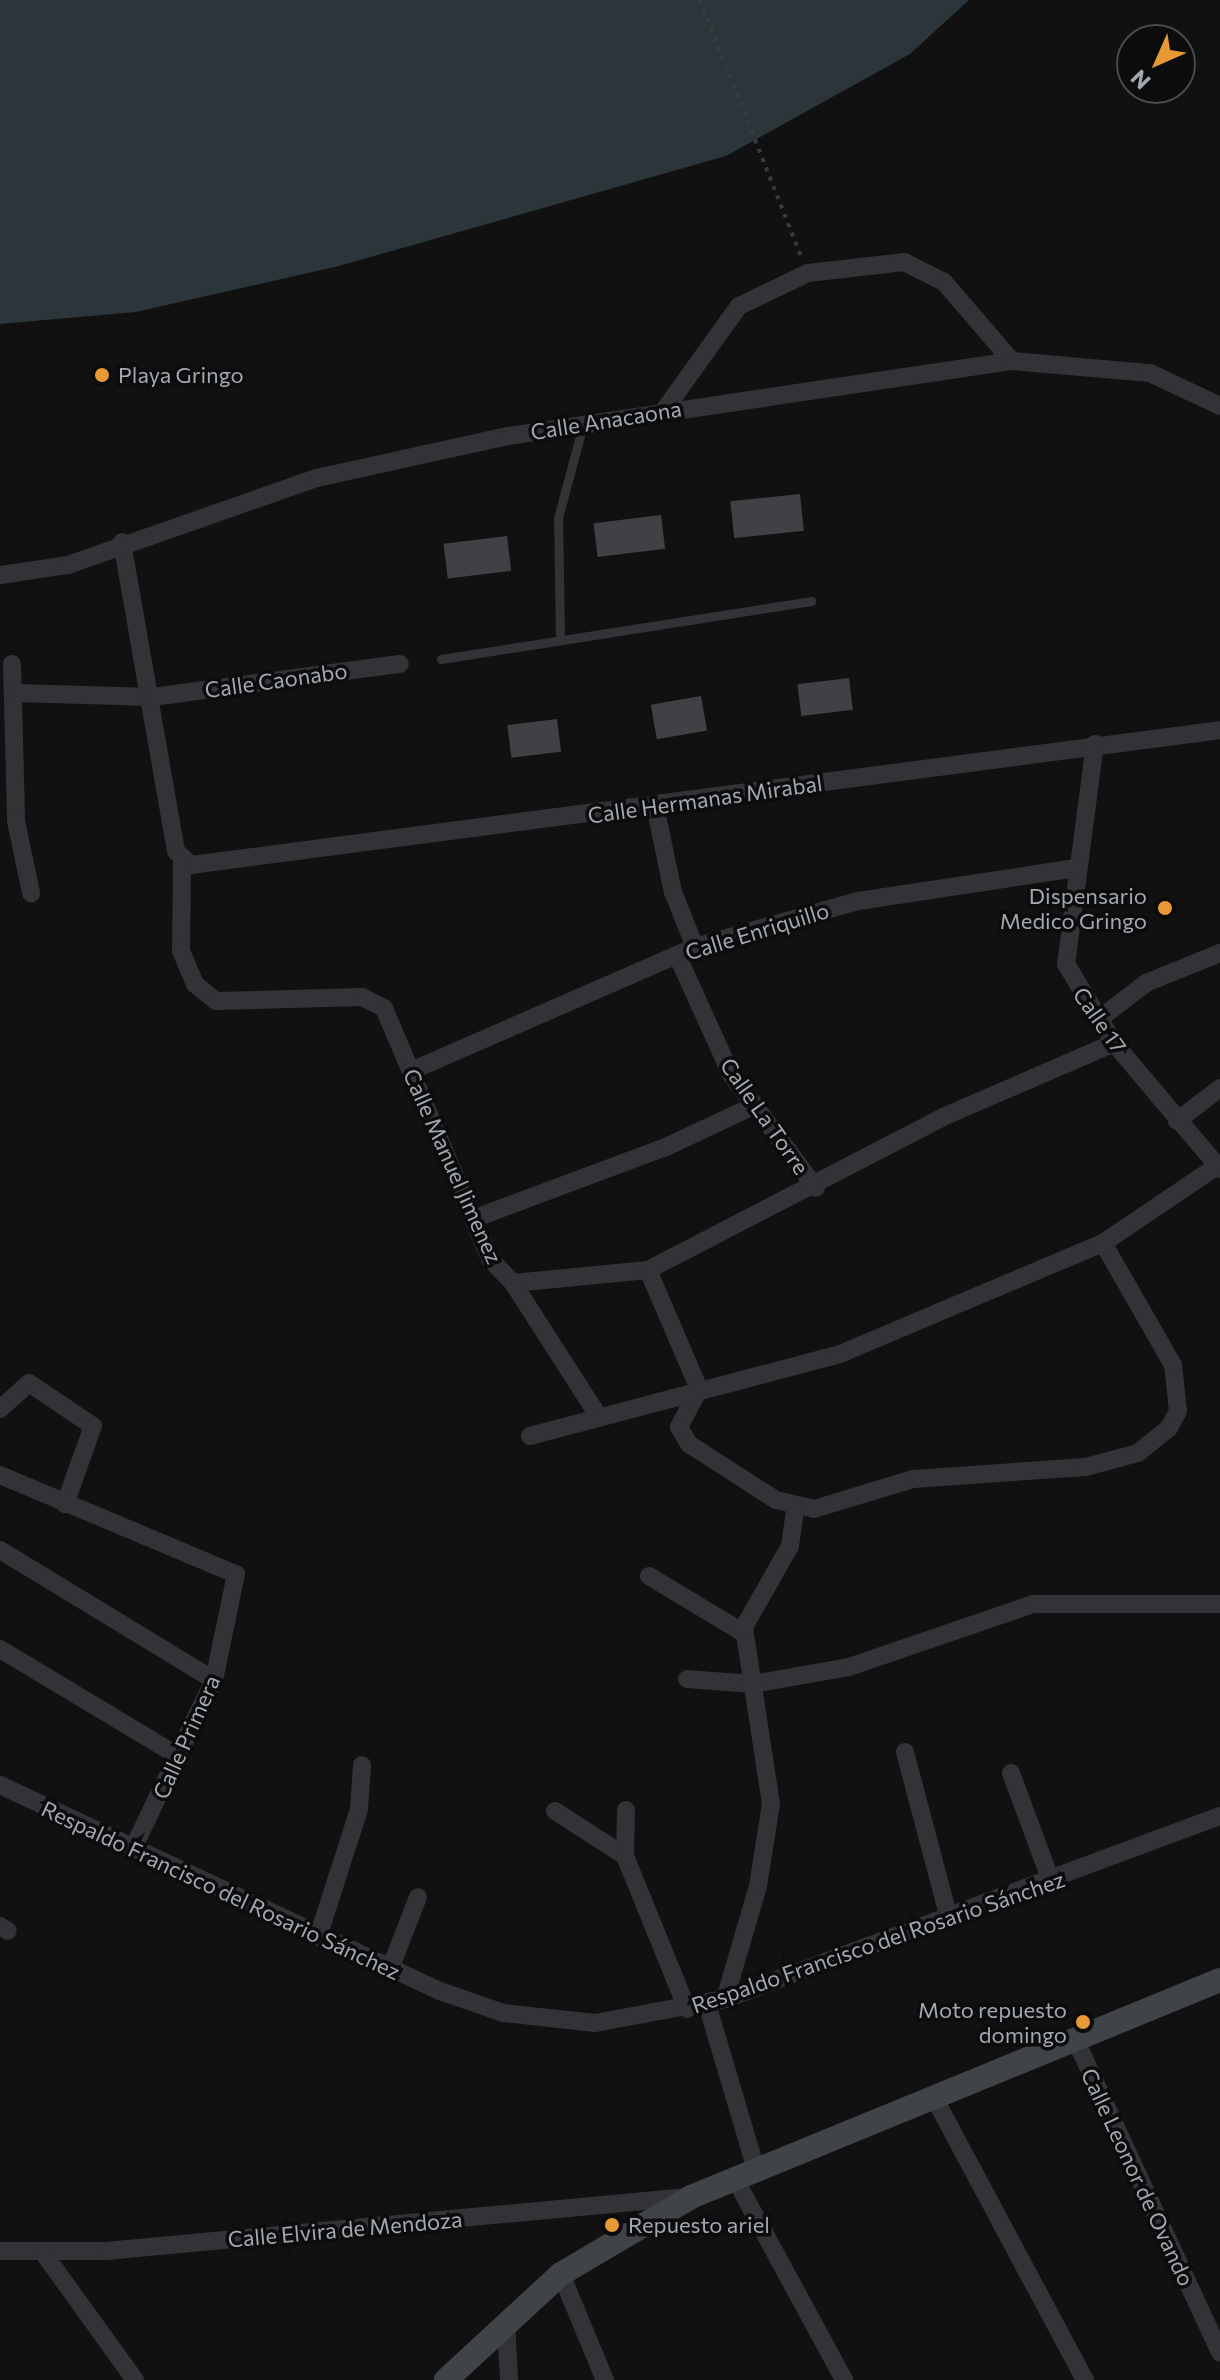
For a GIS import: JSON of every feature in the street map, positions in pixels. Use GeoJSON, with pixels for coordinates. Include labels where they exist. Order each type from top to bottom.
{"type":"FeatureCollection","features":[{"type":"Feature","properties":{"kind":"main road"},"geometry":{"type":"LineString","coordinates":[[446,2380],[561,2274],[691,2197],[745,2173],[936,2101],[1220,1980]]}},
{"type":"Feature","properties":{"kind":"street"},"geometry":{"type":"LineString","coordinates":[[665,409],[739,306],[808,273],[904,262],[944,282],[1012,361]]}},
{"type":"Feature","properties":{"kind":"street","name":"Calle Anacaona"},"geometry":{"type":"LineString","coordinates":[[0,575],[68,565],[122,542],[317,478],[665,409],[1012,361],[1150,373],[1191,386],[1220,406]]}},
{"type":"Feature","properties":{"kind":"street"},"geometry":{"type":"LineString","coordinates":[[122,542],[186,862]]}},
{"type":"Feature","properties":{"kind":"street"},"geometry":{"type":"LineString","coordinates":[[12,664],[17,693],[16,821],[31,893]]}},
{"type":"Feature","properties":{"kind":"street","name":"Calle Caonabo"},"geometry":{"type":"LineString","coordinates":[[17,693],[152,697],[400,664]]}},
{"type":"Feature","properties":{"kind":"street","name":"Calle Hermanas Mirabal"},"geometry":{"type":"LineString","coordinates":[[186,862],[655,806],[1095,744],[1220,730]]}},
{"type":"Feature","properties":{"kind":"street","name":"Calle 17"},"geometry":{"type":"LineString","coordinates":[[1095,744],[1075,868],[1066,964],[1114,1043],[1218,1168]]}},
{"type":"Feature","properties":{"kind":"street"},"geometry":{"type":"LineString","coordinates":[[655,806],[673,892],[695,947]]}},
{"type":"Feature","properties":{"kind":"street","name":"Calle Manuel Jimenez"},"geometry":{"type":"LineString","coordinates":[[186,862],[181,951],[195,984],[236,1006],[375,999],[411,1071],[490,1259],[513,1283],[648,1270],[816,1188],[943,1117],[1114,1043]]}},
{"type":"Feature","properties":{"kind":"street","name":"Calle Enriquillo"},"geometry":{"type":"LineString","coordinates":[[411,1071],[695,947],[858,901],[1075,868]]}},
{"type":"Feature","properties":{"kind":"street"},"geometry":{"type":"LineString","coordinates":[[1098,1020],[1146,983],[1220,953]]}},
{"type":"Feature","properties":{"kind":"street","name":"Calle La Torre"},"geometry":{"type":"LineString","coordinates":[[677,955],[707,1029],[753,1106],[816,1188]]}},
{"type":"Feature","properties":{"kind":"street"},"geometry":{"type":"LineString","coordinates":[[1177,1121],[1220,1088]]}},
{"type":"Feature","properties":{"kind":"street"},"geometry":{"type":"LineString","coordinates":[[473,1219],[666,1147],[753,1106]]}},
{"type":"Feature","properties":{"kind":"street"},"geometry":{"type":"LineString","coordinates":[[530,1436],[840,1354],[1103,1243],[1218,1168]]}},
{"type":"Feature","properties":{"kind":"street"},"geometry":{"type":"LineString","coordinates":[[699,1389],[679,1427],[689,1444],[795,1509],[913,1479],[1086,1467],[1138,1453],[1169,1428],[1178,1411],[1173,1365],[1103,1243]]}},
{"type":"Feature","properties":{"kind":"street"},"geometry":{"type":"LineString","coordinates":[[648,1270],[699,1389]]}},
{"type":"Feature","properties":{"kind":"street"},"geometry":{"type":"LineString","coordinates":[[513,1283],[599,1417]]}},
{"type":"Feature","properties":{"kind":"street"},"geometry":{"type":"LineString","coordinates":[[0,1409],[25,1383],[93,1426],[65,1504],[0,1475]]}},
{"type":"Feature","properties":{"kind":"street","name":"Calle Primera"},"geometry":{"type":"LineString","coordinates":[[65,1504],[236,1574],[214,1680],[180,1757],[133,1848]]}},
{"type":"Feature","properties":{"kind":"street"},"geometry":{"type":"LineString","coordinates":[[795,1509],[791,1544],[744,1633],[753,1684],[769,1831],[716,2001],[745,2173],[844,2380]]}},
{"type":"Feature","properties":{"kind":"street"},"geometry":{"type":"LineString","coordinates":[[0,1550],[214,1680]]}},
{"type":"Feature","properties":{"kind":"street"},"geometry":{"type":"LineString","coordinates":[[649,1576],[744,1633]]}},
{"type":"Feature","properties":{"kind":"street"},"geometry":{"type":"LineString","coordinates":[[687,1679],[753,1684],[890,1655],[1033,1604],[1220,1604]]}},
{"type":"Feature","properties":{"kind":"street"},"geometry":{"type":"LineString","coordinates":[[0,1649],[180,1757]]}},
{"type":"Feature","properties":{"kind":"street"},"geometry":{"type":"LineString","coordinates":[[905,1752],[949,1918]]}},
{"type":"Feature","properties":{"kind":"street"},"geometry":{"type":"LineString","coordinates":[[318,1937],[359,1809],[362,1765]]}},
{"type":"Feature","properties":{"kind":"street"},"geometry":{"type":"LineString","coordinates":[[1011,1773],[1051,1881]]}},
{"type":"Feature","properties":{"kind":"street","name":"Respaldo Francisco del Rosario Sánchez"},"geometry":{"type":"LineString","coordinates":[[0,1785],[390,1969],[503,2013],[552,2021],[595,2023],[687,2009],[716,2001],[1051,1881],[1220,1816]]}},
{"type":"Feature","properties":{"kind":"street"},"geometry":{"type":"LineString","coordinates":[[626,1810],[625,1856],[687,2009]]}},
{"type":"Feature","properties":{"kind":"street"},"geometry":{"type":"LineString","coordinates":[[555,1811],[625,1856]]}},
{"type":"Feature","properties":{"kind":"street"},"geometry":{"type":"LineString","coordinates":[[390,1969],[418,1897]]}},
{"type":"Feature","properties":{"kind":"street","name":"Calle Leonor de Ovando"},"geometry":{"type":"LineString","coordinates":[[1077,2043],[1220,2353]]}},
{"type":"Feature","properties":{"kind":"street"},"geometry":{"type":"LineString","coordinates":[[936,2101],[1085,2380]]}},
{"type":"Feature","properties":{"kind":"street","name":"Calle Elvira de Mendoza"},"geometry":{"type":"LineString","coordinates":[[0,2251],[42,2251],[691,2197]]}},
{"type":"Feature","properties":{"kind":"street"},"geometry":{"type":"LineString","coordinates":[[42,2251],[135,2380]]}},
{"type":"Feature","properties":{"kind":"street"},"geometry":{"type":"LineString","coordinates":[[561,2274],[605,2380]]}},
{"type":"Feature","properties":{"kind":"street"},"geometry":{"type":"LineString","coordinates":[[506,2322],[509,2380]]}},
{"type":"Feature","properties":{"kind":"lane"},"geometry":{"type":"LineString","coordinates":[[560,639],[558,518],[583,425]]}},
{"type":"Feature","properties":{"kind":"lane"},"geometry":{"type":"LineString","coordinates":[[441,659],[811,601]]}},
{"type":"Feature","properties":{"kind":"path"},"geometry":{"type":"LineString","coordinates":[[700,0],[808,273]]}},
{"type":"Feature","properties":{"kind":"shaded area"},"geometry":{"type":"Polygon","coordinates":[[[0,0],[969,0],[910,54],[726,156],[339,266],[136,312],[0,324],[0,0]]]}},
{"type":"Feature","properties":{"kind":"building"},"geometry":{"type":"Polygon","coordinates":[[[800,494],[804,531],[734,538],[730,501],[800,494]]]}},
{"type":"Feature","properties":{"kind":"building"},"geometry":{"type":"Polygon","coordinates":[[[661,515],[665,549],[598,557],[594,523],[661,515]]]}},
{"type":"Feature","properties":{"kind":"building"},"geometry":{"type":"Polygon","coordinates":[[[507,536],[511,571],[448,579],[443,544],[507,536]]]}},
{"type":"Feature","properties":{"kind":"building"},"geometry":{"type":"Polygon","coordinates":[[[849,678],[853,710],[801,716],[797,684],[849,678]]]}},
{"type":"Feature","properties":{"kind":"building"},"geometry":{"type":"Polygon","coordinates":[[[701,696],[707,730],[657,739],[651,705],[701,696]]]}},
{"type":"Feature","properties":{"kind":"building"},"geometry":{"type":"Polygon","coordinates":[[[557,719],[561,752],[511,758],[507,725],[557,719]]]}},
{"type":"Feature","properties":{"kind":"place","name":"Playa Gringo"},"geometry":{"type":"Point","coordinates":[102,375]}},
{"type":"Feature","properties":{"kind":"place","name":"Dispensario Medico Gringo"},"geometry":{"type":"Point","coordinates":[1165,908]}},
{"type":"Feature","properties":{"kind":"place","name":"Moto repuesto domingo"},"geometry":{"type":"Point","coordinates":[1083,2022]}},
{"type":"Feature","properties":{"kind":"place","name":"Repuesto ariel"},"geometry":{"type":"Point","coordinates":[612,2225]}}]}
